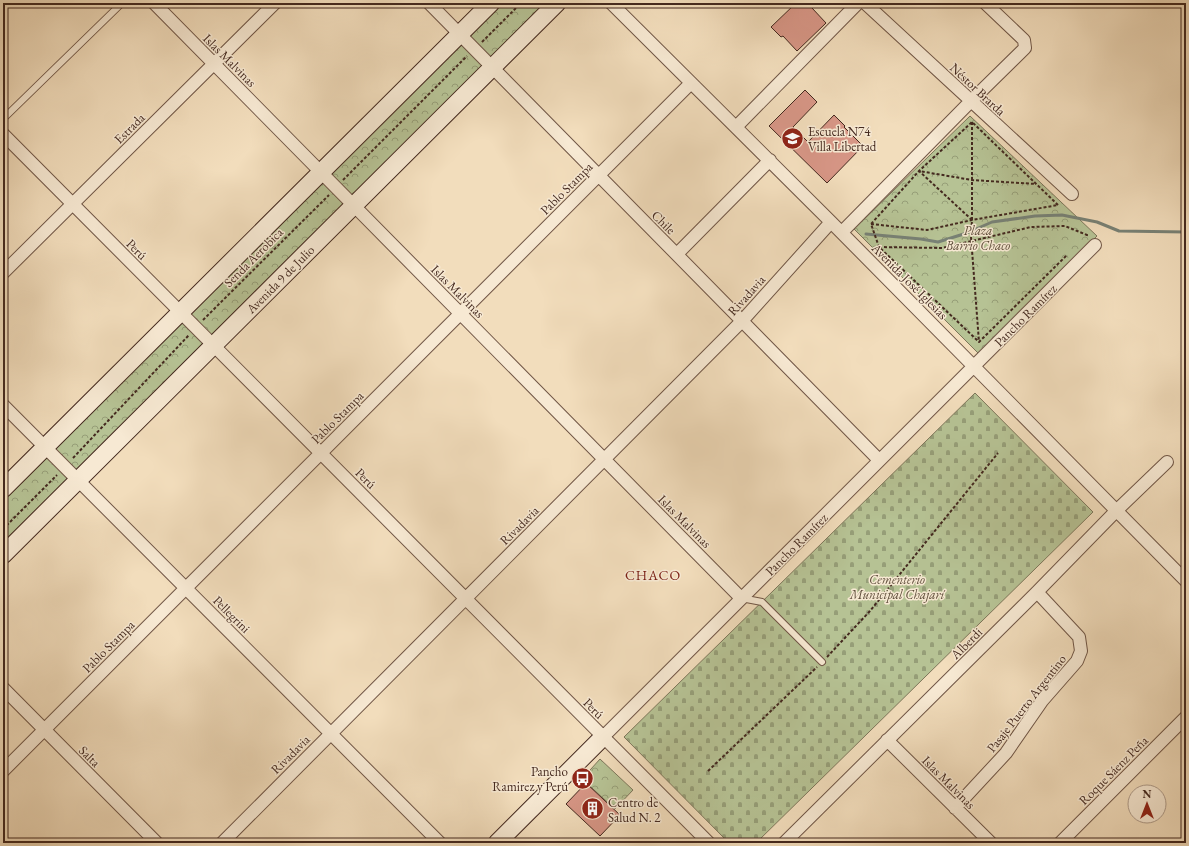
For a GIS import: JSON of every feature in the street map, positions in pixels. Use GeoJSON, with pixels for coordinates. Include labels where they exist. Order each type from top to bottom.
{"type":"FeatureCollection","features":[{"type":"Feature","properties":{"kind":"main road"},"geometry":{"type":"LineString","coordinates":[[3,489],[491,3]]}},
{"type":"Feature","properties":{"kind":"main road","name":"Avenida 9 de Julio"},"geometry":{"type":"LineString","coordinates":[[3,555],[557,3]]}},
{"type":"Feature","properties":{"kind":"main road","name":"Pancho Ramírez"},"geometry":{"type":"LineString","coordinates":[[496,843],[603,737]]}},
{"type":"Feature","properties":{"kind":"street","name":"Islas Malvinas"},"geometry":{"type":"LineString","coordinates":[[154,3],[741,598]]}},
{"type":"Feature","properties":{"kind":"street","name":"Estrada"},"geometry":{"type":"LineString","coordinates":[[3,273],[274,3]]}},
{"type":"Feature","properties":{"kind":"street","name":"Chile"},"geometry":{"type":"LineString","coordinates":[[429,3],[879,460]]}},
{"type":"Feature","properties":{"kind":"street","name":"Avenida José Iglesias"},"geometry":{"type":"LineString","coordinates":[[611,3],[842,232],[1186,581]]}},
{"type":"Feature","properties":{"kind":"street"},"geometry":{"type":"LineString","coordinates":[[736,127],[858,3]]}},
{"type":"Feature","properties":{"kind":"street","name":"Néstor Brarda"},"geometry":{"type":"LineString","coordinates":[[865,3],[1072,194]]}},
{"type":"Feature","properties":{"kind":"street"},"geometry":{"type":"LineString","coordinates":[[842,232],[1025,48],[1024,40],[985,3]]}},
{"type":"Feature","properties":{"kind":"street","name":"Pablo Stampa"},"geometry":{"type":"LineString","coordinates":[[3,770],[691,83]]}},
{"type":"Feature","properties":{"kind":"street","name":"Perú"},"geometry":{"type":"LineString","coordinates":[[3,134],[709,843]]}},
{"type":"Feature","properties":{"kind":"street"},"geometry":{"type":"LineString","coordinates":[[677,254],[770,160]]}},
{"type":"Feature","properties":{"kind":"street","name":"Rivadavia"},"geometry":{"type":"LineString","coordinates":[[222,843],[742,321],[831,222]]}},
{"type":"Feature","properties":{"kind":"street","name":"Pancho Ramírez"},"geometry":{"type":"LineString","coordinates":[[603,737],[1095,245]]}},
{"type":"Feature","properties":{"kind":"street","name":"Pellegrini"},"geometry":{"type":"LineString","coordinates":[[3,405],[440,843]]}},
{"type":"Feature","properties":{"kind":"street","name":"Alberdi"},"geometry":{"type":"LineString","coordinates":[[784,843],[1037,592],[1116,511],[1167,462]]}},
{"type":"Feature","properties":{"kind":"street","name":"Pasaje Puerto Argentino"},"geometry":{"type":"LineString","coordinates":[[955,808],[1006,753],[1042,701],[1077,661],[1081,651],[1079,638],[1037,592]]}},
{"type":"Feature","properties":{"kind":"street","name":"Salta"},"geometry":{"type":"LineString","coordinates":[[3,688],[156,843]]}},
{"type":"Feature","properties":{"kind":"street","name":"Roque Sáenz Peña"},"geometry":{"type":"LineString","coordinates":[[1060,843],[1186,717]]}},
{"type":"Feature","properties":{"kind":"street","name":"Islas Malvinas"},"geometry":{"type":"LineString","coordinates":[[887,740],[991,843]]}},
{"type":"Feature","properties":{"kind":"lane"},"geometry":{"type":"LineString","coordinates":[[3,119],[122,3]]}},
{"type":"Feature","properties":{"kind":"lane"},"geometry":{"type":"LineString","coordinates":[[741,598],[762,602],[822,662]]}},
{"type":"Feature","properties":{"kind":"path","name":"Senda Aerobica"},"geometry":{"type":"LineString","coordinates":[[3,529],[64,467],[196,327],[521,3]]}},
{"type":"Feature","properties":{"kind":"path"},"geometry":{"type":"LineString","coordinates":[[871,224],[919,171],[972,122]]}},
{"type":"Feature","properties":{"kind":"path"},"geometry":{"type":"LineString","coordinates":[[972,122],[972,220],[970,237],[979,342]]}},
{"type":"Feature","properties":{"kind":"path"},"geometry":{"type":"LineString","coordinates":[[871,224],[927,230],[972,220],[1058,205],[972,122]]}},
{"type":"Feature","properties":{"kind":"path"},"geometry":{"type":"LineString","coordinates":[[919,171],[972,180],[1037,184]]}},
{"type":"Feature","properties":{"kind":"path"},"geometry":{"type":"LineString","coordinates":[[919,171],[972,220]]}},
{"type":"Feature","properties":{"kind":"path"},"geometry":{"type":"LineString","coordinates":[[871,224],[879,247],[979,342]]}},
{"type":"Feature","properties":{"kind":"path"},"geometry":{"type":"LineString","coordinates":[[879,247],[942,248],[1031,227],[1066,226],[1087,235],[1082,241]]}},
{"type":"Feature","properties":{"kind":"path"},"geometry":{"type":"LineString","coordinates":[[979,342],[1070,252]]}},
{"type":"Feature","properties":{"kind":"path"},"geometry":{"type":"LineString","coordinates":[[708,771],[822,662],[870,611],[998,453]]}},
{"type":"Feature","properties":{"kind":"green space"},"geometry":{"type":"Polygon","coordinates":[[[497,3],[550,3],[493,59],[467,33],[497,3]]]}},
{"type":"Feature","properties":{"kind":"green space"},"geometry":{"type":"Polygon","coordinates":[[[459,41],[484,67],[354,198],[327,173],[459,41]]]}},
{"type":"Feature","properties":{"kind":"green space","name":"Plaza Barrio Chaco"},"geometry":{"type":"Polygon","coordinates":[[[970,116],[1097,236],[978,353],[854,229],[970,116]]]}},
{"type":"Feature","properties":{"kind":"green space"},"geometry":{"type":"Polygon","coordinates":[[[321,180],[347,205],[214,338],[187,312],[321,180]]]}},
{"type":"Feature","properties":{"kind":"green space"},"geometry":{"type":"Polygon","coordinates":[[[180,319],[207,345],[78,474],[51,448],[180,319]]]}},
{"type":"Feature","properties":{"kind":"green space","name":"Cementerio Municipal Chajarí"},"geometry":{"type":"Polygon","coordinates":[[[975,393],[1093,512],[756,843],[729,843],[624,737],[975,393]]]}},
{"type":"Feature","properties":{"kind":"green space"},"geometry":{"type":"Polygon","coordinates":[[[45,453],[72,480],[3,549],[3,494],[45,453]]]}},
{"type":"Feature","properties":{"kind":"green space"},"geometry":{"type":"Polygon","coordinates":[[[600,759],[633,790],[615,809],[582,779],[600,759]]]}},
{"type":"Feature","properties":{"kind":"building"},"geometry":{"type":"Polygon","coordinates":[[[796,3],[809,3],[826,23],[797,51],[783,36],[781,37],[771,27],[796,3]]]}},
{"type":"Feature","properties":{"kind":"building","name":"Escuela N74 Villa Libertad"},"geometry":{"type":"Polygon","coordinates":[[[805,90],[817,102],[793,127],[808,142],[834,115],[863,146],[827,183],[769,126],[805,90]]]}},
{"type":"Feature","properties":{"kind":"building","name":"Centro de Salud N. 2"},"geometry":{"type":"Polygon","coordinates":[[[586,783],[620,815],[600,836],[566,804],[586,783]]]}},
{"type":"Feature","properties":{"kind":"waterway"},"geometry":{"type":"LineString","coordinates":[[866,234],[938,242],[967,233],[992,222],[1035,216],[1062,215],[1097,222],[1119,231],[1186,232]]}},
{"type":"Feature","properties":{"kind":"place","name":"Escuela N74 Villa Libertad"},"geometry":{"type":"Point","coordinates":[792,138]}},
{"type":"Feature","properties":{"kind":"place","name":"Pancho Ramirez y Perú"},"geometry":{"type":"Point","coordinates":[583,778]}},
{"type":"Feature","properties":{"kind":"place","name":"Centro de Salud N. 2"},"geometry":{"type":"Point","coordinates":[593,809]}},
{"type":"Feature","properties":{"kind":"district","name":"CHACO"},"geometry":{"type":"Point","coordinates":[653,575]}}]}
